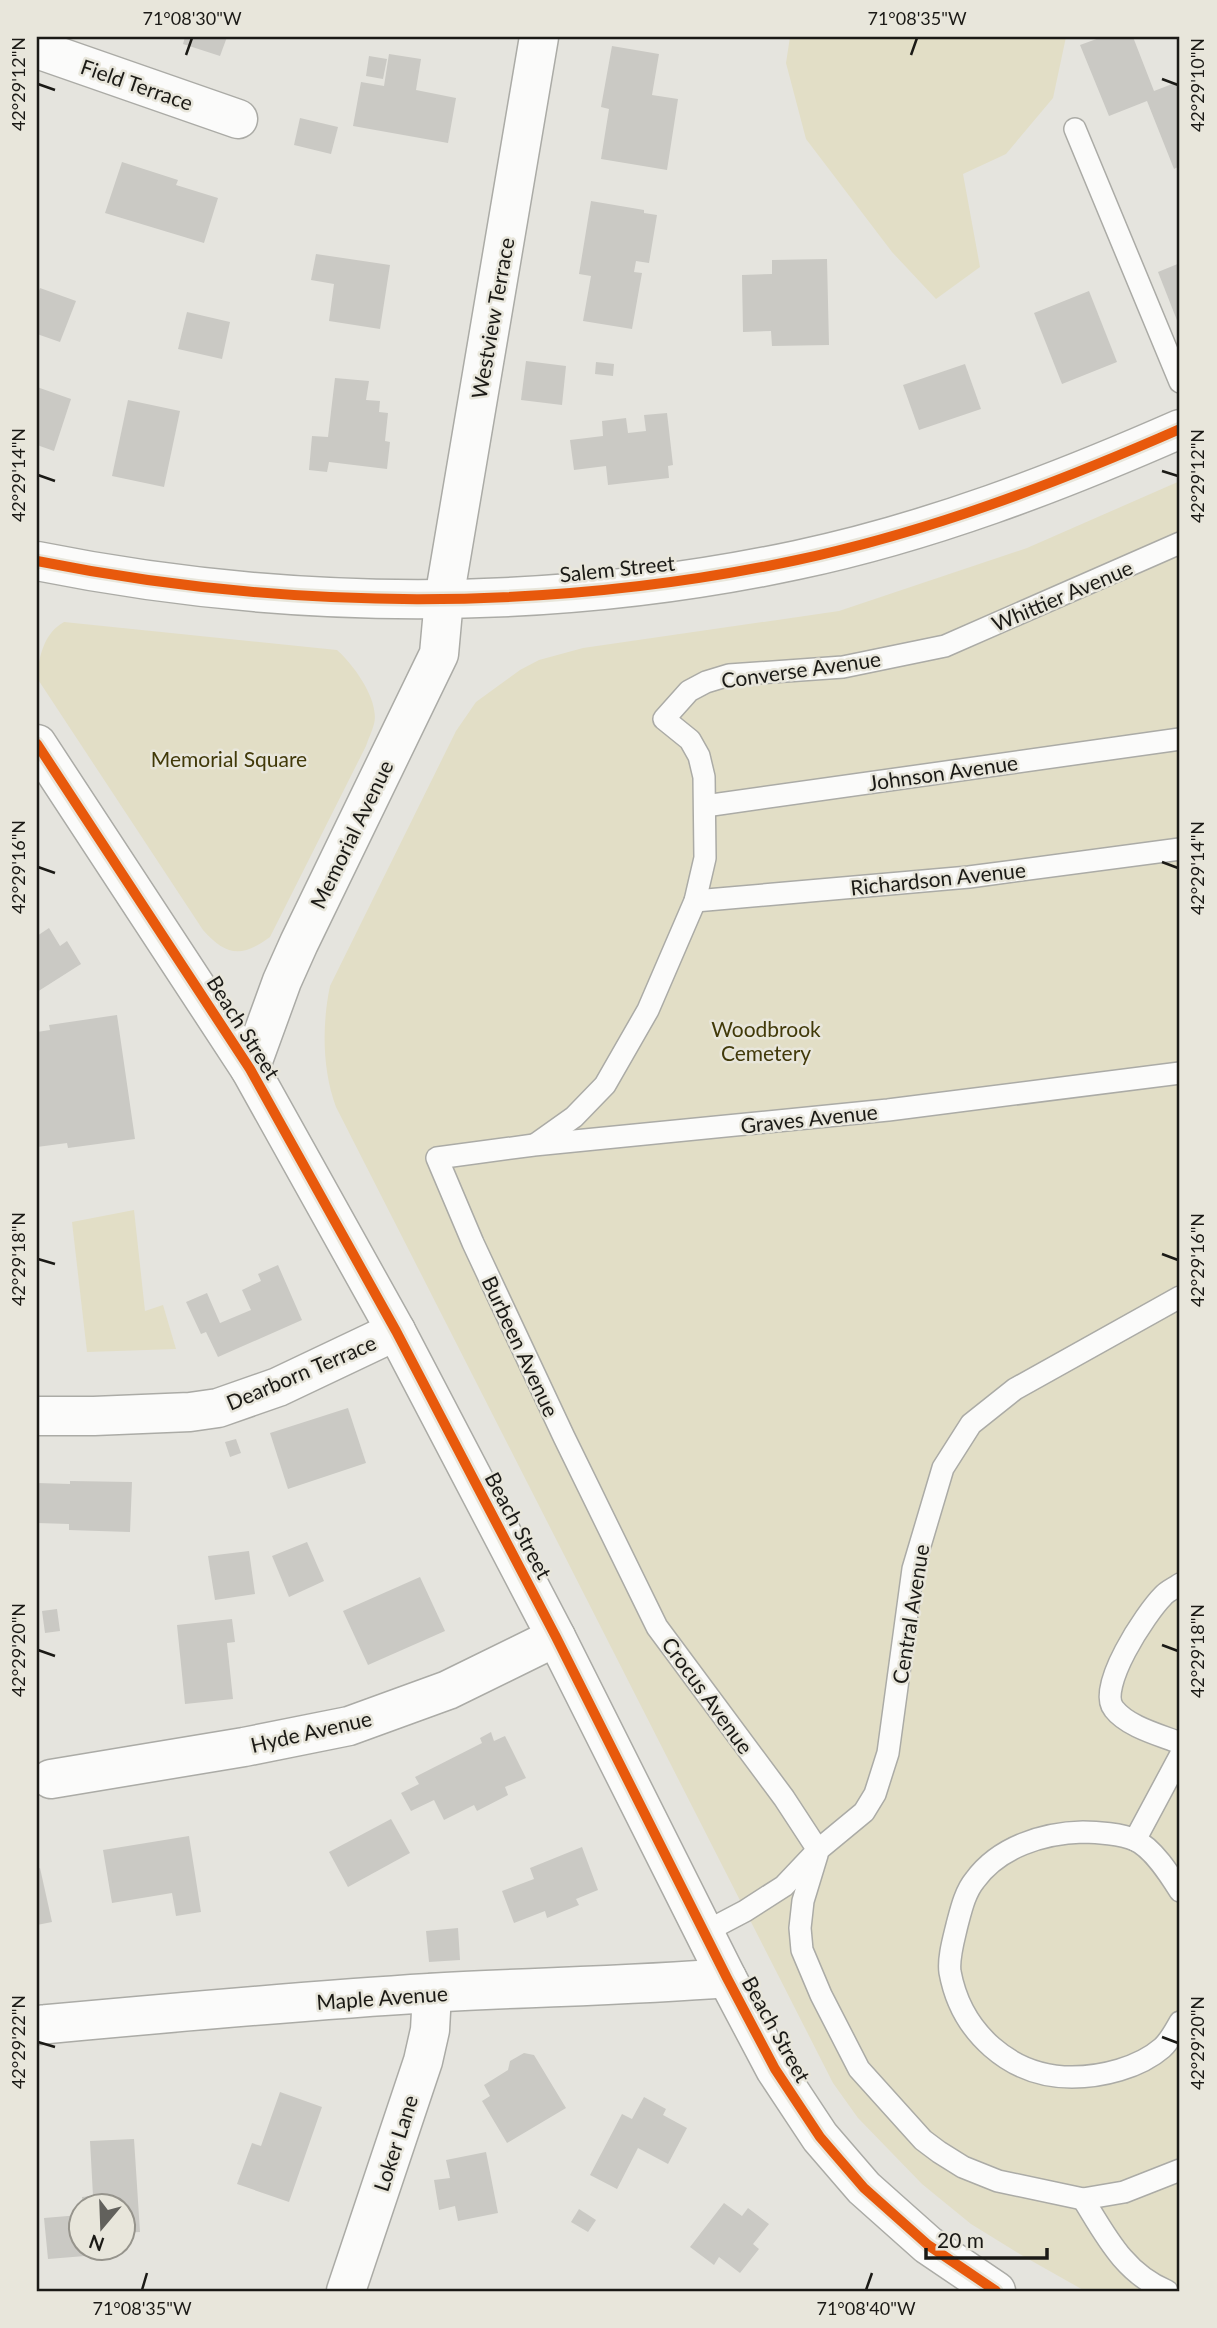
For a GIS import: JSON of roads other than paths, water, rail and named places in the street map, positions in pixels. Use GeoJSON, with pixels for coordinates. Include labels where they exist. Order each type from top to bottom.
{"type":"FeatureCollection","features":[{"type":"Feature","properties":{"kind":"street","name":"Westview Terrace"},"geometry":{"type":"LineString","coordinates":[[444,599],[539,37]]}},
{"type":"Feature","properties":{"kind":"street","name":"Field Terrace"},"geometry":{"type":"LineString","coordinates":[[37,49],[238,119]]}},
{"type":"Feature","properties":{"kind":"street","name":"Salem Street"},"geometry":{"type":"LineString","coordinates":[[37,561],[135,577],[324,597],[524,597],[599,590],[687,579],[797,560],[920,528],[1003,500],[1180,429]]}},
{"type":"Feature","properties":{"kind":"street","name":"Memorial Avenue"},"geometry":{"type":"LineString","coordinates":[[250,1069],[299,943],[439,654],[444,599]]}},
{"type":"Feature","properties":{"kind":"street","name":"Beach Street"},"geometry":{"type":"LineString","coordinates":[[37,744],[250,1069],[396,1331],[556,1637],[727,1978],[796,2103],[840,2162],[903,2224],[996,2291]]}},
{"type":"Feature","properties":{"kind":"street","name":"Dearborn Terrace"},"geometry":{"type":"LineString","coordinates":[[37,1416],[190,1412],[218,1408],[278,1387],[396,1331]]}},
{"type":"Feature","properties":{"kind":"street","name":"Hyde Avenue"},"geometry":{"type":"LineString","coordinates":[[51,1779],[244,1747],[349,1726],[448,1690],[556,1637]]}},
{"type":"Feature","properties":{"kind":"street","name":"Maple Avenue"},"geometry":{"type":"LineString","coordinates":[[37,2025],[226,2007],[727,1978]]}},
{"type":"Feature","properties":{"kind":"street","name":"Loker Lane"},"geometry":{"type":"LineString","coordinates":[[345,2291],[423,2061],[430,2030],[432,1993]]}},
{"type":"Feature","properties":{"kind":"lane"},"geometry":{"type":"LineString","coordinates":[[1075,129],[1180,382]]}},
{"type":"Feature","properties":{"kind":"lane","name":"Whittier Avenue"},"geometry":{"type":"LineString","coordinates":[[945,646],[1180,544]]}},
{"type":"Feature","properties":{"kind":"lane","name":"Converse Avenue"},"geometry":{"type":"LineString","coordinates":[[534,1145],[574,1117],[605,1085],[649,1010],[695,901],[705,858],[704,777],[699,756],[690,740],[664,719],[689,691],[729,675],[843,667],[945,646]]}},
{"type":"Feature","properties":{"kind":"lane","name":"Johnson Avenue"},"geometry":{"type":"LineString","coordinates":[[705,806],[1180,739]]}},
{"type":"Feature","properties":{"kind":"lane","name":"Richardson Avenue"},"geometry":{"type":"LineString","coordinates":[[695,901],[969,877],[1180,849]]}},
{"type":"Feature","properties":{"kind":"lane","name":"Graves Avenue"},"geometry":{"type":"LineString","coordinates":[[436,1158],[534,1145],[888,1110],[1180,1073]]}},
{"type":"Feature","properties":{"kind":"lane","name":"Burbeen Avenue"},"geometry":{"type":"LineString","coordinates":[[436,1158],[610,1533]]}},
{"type":"Feature","properties":{"kind":"lane","name":"Central Avenue"},"geometry":{"type":"LineString","coordinates":[[705,1932],[784,1886],[818,1850],[864,1812],[875,1794],[888,1753],[913,1569],[943,1468],[971,1424],[1015,1390],[1180,1297]]}},
{"type":"Feature","properties":{"kind":"lane","name":"Crocus Avenue"},"geometry":{"type":"LineString","coordinates":[[610,1533],[657,1627],[784,1798],[818,1850]]}},
{"type":"Feature","properties":{"kind":"lane"},"geometry":{"type":"LineString","coordinates":[[1174,1594],[1139,1627],[1118,1667],[1109,1695],[1112,1707],[1135,1725],[1180,1743]]}},
{"type":"Feature","properties":{"kind":"lane"},"geometry":{"type":"LineString","coordinates":[[1135,1840],[1180,1756]]}},
{"type":"Feature","properties":{"kind":"lane"},"geometry":{"type":"LineString","coordinates":[[1180,1891],[1158,1858],[1135,1840],[1096,1832],[1061,1832],[1036,1839],[994,1860],[974,1881],[962,1906],[954,1937],[950,1970],[962,2011],[987,2044],[1017,2066],[1043,2073],[1088,2077],[1115,2071],[1139,2062],[1162,2048],[1180,2022]]}},
{"type":"Feature","properties":{"kind":"lane"},"geometry":{"type":"LineString","coordinates":[[818,1850],[803,1901],[800,1928],[802,1950],[821,1995],[859,2069],[908,2125],[939,2152],[963,2167],[998,2180],[1083,2199],[1124,2192],[1180,2170]]}},
{"type":"Feature","properties":{"kind":"lane"},"geometry":{"type":"LineString","coordinates":[[1083,2199],[1109,2243],[1125,2263],[1152,2285],[1167,2291]]}},
{"type":"Feature","properties":{"kind":"park label","name":"Memorial Square"},"geometry":{"type":"Point","coordinates":[229,758]}},
{"type":"Feature","properties":{"kind":"park label","name":"Woodbrook Cemetery"},"geometry":{"type":"Point","coordinates":[766,1040]}}]}
